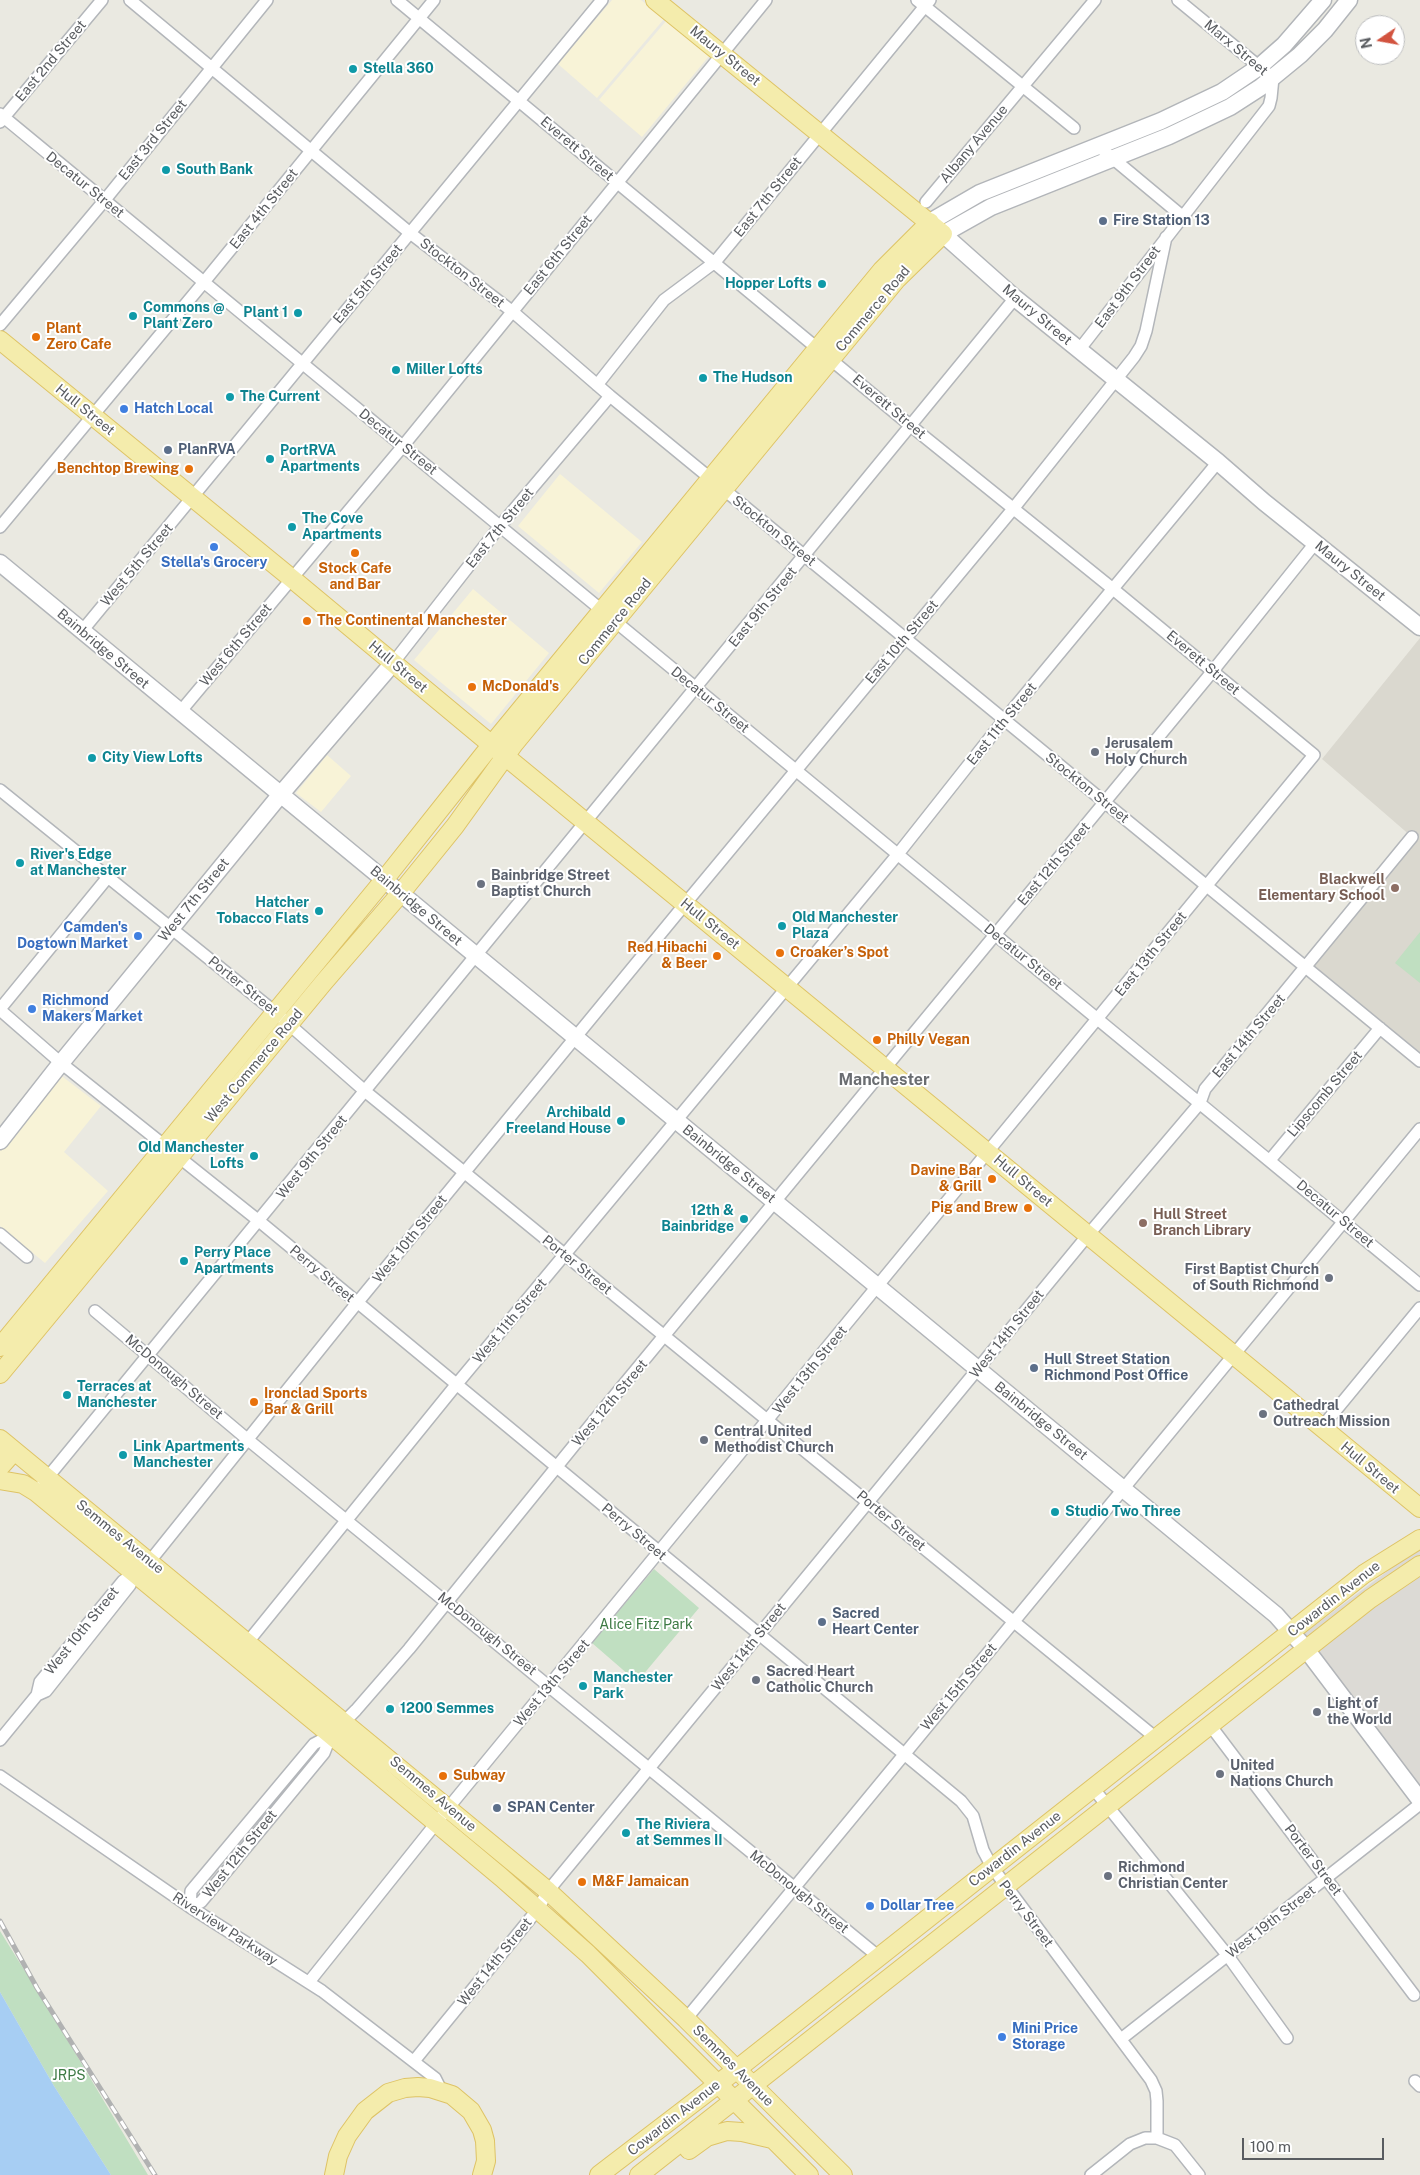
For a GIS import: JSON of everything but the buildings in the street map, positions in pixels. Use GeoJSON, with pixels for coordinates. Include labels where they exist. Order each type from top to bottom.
{"type":"FeatureCollection","features":[{"type":"Feature","properties":{"kind":"main road","name":"Maury Street"},"geometry":{"type":"LineString","coordinates":[[655,0],[943,234]]}},
{"type":"Feature","properties":{"kind":"main road","name":"Commerce Road"},"geometry":{"type":"LineString","coordinates":[[492,745],[608,617],[717,484],[818,348],[887,264],[930,222]]}},
{"type":"Feature","properties":{"kind":"main road","name":"Commerce Road"},"geometry":{"type":"LineString","coordinates":[[717,484],[832,359],[897,279],[943,234]]}},
{"type":"Feature","properties":{"kind":"main road","name":"Hull Street"},"geometry":{"type":"LineString","coordinates":[[0,340],[1232,1355],[1418,1503]]}},
{"type":"Feature","properties":{"kind":"main road","name":"Commerce Road"},"geometry":{"type":"LineString","coordinates":[[506,756],[608,617]]}},
{"type":"Feature","properties":{"kind":"main road","name":"West Commerce Road"},"geometry":{"type":"LineString","coordinates":[[0,1346],[384,880],[492,745]]}},
{"type":"Feature","properties":{"kind":"main road","name":"West Commerce Road"},"geometry":{"type":"LineString","coordinates":[[0,1374],[289,1024],[400,894],[455,826],[506,756]]}},
{"type":"Feature","properties":{"kind":"main road","name":"Semmes Avenue"},"geometry":{"type":"LineString","coordinates":[[3,1441],[548,1890],[686,2019],[842,2175]]}},
{"type":"Feature","properties":{"kind":"main road"},"geometry":{"type":"LineString","coordinates":[[0,1467],[8,1458],[9,1453],[3,1441]]}},
{"type":"Feature","properties":{"kind":"main road","name":"Semmes Avenue"},"geometry":{"type":"LineString","coordinates":[[0,1480],[23,1484],[36,1492],[436,1822],[538,1909],[588,1954],[809,2175]]}},
{"type":"Feature","properties":{"kind":"main road","name":"Cowardin Avenue"},"geometry":{"type":"LineString","coordinates":[[599,2175],[615,2165],[1292,1631],[1376,1566],[1420,1538]]}},
{"type":"Feature","properties":{"kind":"main road","name":"Cowardin Avenue"},"geometry":{"type":"LineString","coordinates":[[640,2175],[1370,1598],[1420,1565]]}},
{"type":"Feature","properties":{"kind":"main road"},"geometry":{"type":"LineString","coordinates":[[334,2175],[338,2156],[347,2136],[373,2103],[388,2093],[418,2087],[441,2090],[452,2095],[466,2106],[482,2130],[486,2152],[482,2175]]}},
{"type":"Feature","properties":{"kind":"main road"},"geometry":{"type":"LineString","coordinates":[[640,2175],[670,2166],[702,2140],[721,2132],[742,2132],[772,2139]]}},
{"type":"Feature","properties":{"kind":"street","name":"East 2nd Street"},"geometry":{"type":"LineString","coordinates":[[1,118],[102,0]]}},
{"type":"Feature","properties":{"kind":"street","name":"Stockton Street"},"geometry":{"type":"LineString","coordinates":[[130,0],[410,233],[513,312],[610,396],[1420,1062]]}},
{"type":"Feature","properties":{"kind":"street","name":"East 3rd Street"},"geometry":{"type":"LineString","coordinates":[[0,325],[104,201],[267,0]]}},
{"type":"Feature","properties":{"kind":"street","name":"Everett Street"},"geometry":{"type":"LineString","coordinates":[[397,0],[832,359],[910,426],[1113,589],[1314,755]]}},
{"type":"Feature","properties":{"kind":"street","name":"East 4th Street"},"geometry":{"type":"LineString","coordinates":[[0,527],[204,282],[434,0]]}},
{"type":"Feature","properties":{"kind":"street","name":"East 5th Street"},"geometry":{"type":"LineString","coordinates":[[192,498],[602,0]]}},
{"type":"Feature","properties":{"kind":"street","name":"East 6th Street"},"geometry":{"type":"LineString","coordinates":[[292,579],[513,312],[766,0]]}},
{"type":"Feature","properties":{"kind":"street","name":"Albany Avenue"},"geometry":{"type":"LineString","coordinates":[[926,202],[1095,0]]}},
{"type":"Feature","properties":{"kind":"street","name":"Marx Street"},"geometry":{"type":"LineString","coordinates":[[1178,0],[1273,78],[1269,106]]}},
{"type":"Feature","properties":{"kind":"street","name":"Commerce Road"},"geometry":{"type":"LineString","coordinates":[[930,222],[980,193],[1207,100],[1259,67],[1291,38],[1323,0]]}},
{"type":"Feature","properties":{"kind":"street","name":"Commerce Road"},"geometry":{"type":"LineString","coordinates":[[943,234],[991,207],[1214,116],[1273,78],[1313,42],[1349,0]]}},
{"type":"Feature","properties":{"kind":"street"},"geometry":{"type":"LineString","coordinates":[[924,2],[1074,128]]}},
{"type":"Feature","properties":{"kind":"street","name":"East 7th Street"},"geometry":{"type":"LineString","coordinates":[[597,385],[664,300],[715,262],[820,134],[924,2]]}},
{"type":"Feature","properties":{"kind":"street","name":"East 9th Street"},"geometry":{"type":"LineString","coordinates":[[1079,350],[1269,106]]}},
{"type":"Feature","properties":{"kind":"street","name":"Decatur Street"},"geometry":{"type":"LineString","coordinates":[[1,118],[204,282],[1420,1285]]}},
{"type":"Feature","properties":{"kind":"street"},"geometry":{"type":"LineString","coordinates":[[1098,146],[1182,216]]}},
{"type":"Feature","properties":{"kind":"street","name":"Maury Street"},"geometry":{"type":"LineString","coordinates":[[943,234],[1015,298],[1420,627]]}},
{"type":"Feature","properties":{"kind":"street","name":"East 10th Street"},"geometry":{"type":"LineString","coordinates":[[685,904],[1013,509],[1141,346],[1146,331],[1166,237]]}},
{"type":"Feature","properties":{"kind":"street","name":"East 9th Street"},"geometry":{"type":"LineString","coordinates":[[586,822],[1015,298]]}},
{"type":"Feature","properties":{"kind":"street","name":"East 7th Street"},"geometry":{"type":"LineString","coordinates":[[393,662],[500,526],[610,396]]}},
{"type":"Feature","properties":{"kind":"street","name":"East 11th Street"},"geometry":{"type":"LineString","coordinates":[[787,988],[898,854],[1004,720],[1218,462]]}},
{"type":"Feature","properties":{"kind":"street","name":"West 5th Street"},"geometry":{"type":"LineString","coordinates":[[82,631],[192,498]]}},
{"type":"Feature","properties":{"kind":"street","name":"East 12th Street"},"geometry":{"type":"LineString","coordinates":[[886,1068],[1212,672],[1316,542]]}},
{"type":"Feature","properties":{"kind":"street","name":"Bainbridge Street"},"geometry":{"type":"LineString","coordinates":[[0,563],[1276,1615],[1292,1631],[1420,1800]]}},
{"type":"Feature","properties":{"kind":"street","name":"West 6th Street"},"geometry":{"type":"LineString","coordinates":[[180,712],[292,579]]}},
{"type":"Feature","properties":{"kind":"street","name":"West 7th Street"},"geometry":{"type":"LineString","coordinates":[[0,1141],[61,1063],[281,794],[393,662]]}},
{"type":"Feature","properties":{"kind":"street","name":"East 13th Street"},"geometry":{"type":"LineString","coordinates":[[988,1153],[1314,755]]}},
{"type":"Feature","properties":{"kind":"street","name":"Porter Street"},"geometry":{"type":"LineString","coordinates":[[0,790],[275,1012],[366,1092],[1156,1738]]}},
{"type":"Feature","properties":{"kind":"street","name":"West 9th Street"},"geometry":{"type":"LineString","coordinates":[[36,1492],[586,822]]}},
{"type":"Feature","properties":{"kind":"street","name":"East 14th Street"},"geometry":{"type":"LineString","coordinates":[[1088,1235],[1200,1103],[1205,1089],[1412,837]]}},
{"type":"Feature","properties":{"kind":"street"},"geometry":{"type":"LineString","coordinates":[[1,1013],[108,877]]}},
{"type":"Feature","properties":{"kind":"street","name":"West 10th Street"},"geometry":{"type":"LineString","coordinates":[[0,1740],[37,1695],[40,1682],[123,1580],[135,1574],[150,1561],[357,1303],[685,904]]}},
{"type":"Feature","properties":{"kind":"street","name":"West 11th Street"},"geometry":{"type":"LineString","coordinates":[[236,1657],[456,1385],[787,988]]}},
{"type":"Feature","properties":{"kind":"street","name":"Perry Street"},"geometry":{"type":"LineString","coordinates":[[1,1013],[259,1221],[904,1754],[969,1810],[976,1823],[983,1850],[992,1868],[1151,2080],[1156,2091],[1157,2138]]}},
{"type":"Feature","properties":{"kind":"street","name":"Lipscomb Street"},"geometry":{"type":"LineString","coordinates":[[1270,1160],[1380,1028]]}},
{"type":"Feature","properties":{"kind":"street","name":"West 12th Street"},"geometry":{"type":"LineString","coordinates":[[190,1907],[191,1891],[314,1744],[331,1735],[345,1722],[409,1649],[886,1068]]}},
{"type":"Feature","properties":{"kind":"street","name":"West 15th Street"},"geometry":{"type":"LineString","coordinates":[[686,2019],[1122,1487],[1420,1129]]}},
{"type":"Feature","properties":{"kind":"street","name":"West 13th Street"},"geometry":{"type":"LineString","coordinates":[[309,1982],[436,1822],[988,1153]]}},
{"type":"Feature","properties":{"kind":"street"},"geometry":{"type":"LineString","coordinates":[[0,1234],[27,1256]]}},
{"type":"Feature","properties":{"kind":"street","name":"West 14th Street"},"geometry":{"type":"LineString","coordinates":[[414,2061],[538,1909],[548,1890],[1088,1235]]}},
{"type":"Feature","properties":{"kind":"street"},"geometry":{"type":"LineString","coordinates":[[1322,1427],[1420,1308]]}},
{"type":"Feature","properties":{"kind":"street","name":"McDonough Street"},"geometry":{"type":"LineString","coordinates":[[95,1311],[247,1439],[347,1519],[879,1957]]}},
{"type":"Feature","properties":{"kind":"street","name":"Porter Street"},"geometry":{"type":"LineString","coordinates":[[1210,1725],[1414,1995]]}},
{"type":"Feature","properties":{"kind":"street","name":"Riverview Parkway"},"geometry":{"type":"LineString","coordinates":[[0,1776],[190,1907],[309,1982],[435,2078],[441,2090]]}},
{"type":"Feature","properties":{"kind":"street"},"geometry":{"type":"LineString","coordinates":[[1093,1788],[1228,1956],[1288,2038]]}},
{"type":"Feature","properties":{"kind":"street","name":"West 19th Street"},"geometry":{"type":"LineString","coordinates":[[1121,2039],[1420,1804]]}},
{"type":"Feature","properties":{"kind":"street"},"geometry":{"type":"LineString","coordinates":[[1091,2175],[1130,2144],[1145,2138],[1157,2138],[1175,2146],[1199,2175]]}},
{"type":"Feature","properties":{"kind":"shaded area"},"geometry":{"type":"Polygon","coordinates":[[[612,0],[641,0],[664,19],[597,98],[558,64],[612,0]]]}},
{"type":"Feature","properties":{"kind":"shaded area"},"geometry":{"type":"Polygon","coordinates":[[[666,21],[709,56],[642,137],[599,100],[666,21]]]}},
{"type":"Feature","properties":{"kind":"shaded area"},"geometry":{"type":"Polygon","coordinates":[[[560,474],[642,542],[599,593],[518,526],[560,474]]]}},
{"type":"Feature","properties":{"kind":"shaded area"},"geometry":{"type":"Polygon","coordinates":[[[473,589],[549,653],[491,724],[414,660],[473,589]]]}},
{"type":"Feature","properties":{"kind":"shaded area","name":"Blackwell Elementary School"},"geometry":{"type":"Polygon","coordinates":[[[1420,638],[1420,1061],[1306,967],[1412,837],[1322,759],[1420,638]]]}},
{"type":"Feature","properties":{"kind":"shaded area"},"geometry":{"type":"Polygon","coordinates":[[[327,755],[351,776],[321,812],[296,793],[327,755]]]}},
{"type":"Feature","properties":{"kind":"shaded area"},"geometry":{"type":"Polygon","coordinates":[[[59,1074],[101,1106],[64,1152],[108,1191],[45,1263],[0,1226],[0,1149],[59,1074]]]}},
{"type":"Feature","properties":{"kind":"shaded area"},"geometry":{"type":"Polygon","coordinates":[[[1420,1547],[1420,1797],[1299,1637],[1420,1547]]]}},
{"type":"Feature","properties":{"kind":"green space"},"geometry":{"type":"Polygon","coordinates":[[[1420,932],[1420,983],[1395,963],[1420,932]]]}},
{"type":"Feature","properties":{"kind":"green space","name":"Alice Fitz Park"},"geometry":{"type":"Polygon","coordinates":[[[654,1569],[699,1608],[637,1682],[592,1643],[654,1569]]]}},
{"type":"Feature","properties":{"kind":"green space","name":"JRPS"},"geometry":{"type":"Polygon","coordinates":[[[0,1931],[148,2175],[111,2175],[54,2086],[0,1992],[0,1931]]]}},
{"type":"Feature","properties":{"kind":"water"},"geometry":{"type":"Polygon","coordinates":[[[0,1992],[54,2086],[111,2175],[0,2175],[0,1992]]]}},
{"type":"Feature","properties":{"kind":"railway"},"geometry":{"type":"LineString","coordinates":[[0,1921],[37,1988],[155,2175]]}},
{"type":"Feature","properties":{"kind":"place","name":"Stella 360"},"geometry":{"type":"Point","coordinates":[353,69]}},
{"type":"Feature","properties":{"kind":"place","name":"South Bank"},"geometry":{"type":"Point","coordinates":[166,170]}},
{"type":"Feature","properties":{"kind":"place","name":"Fire Station 13"},"geometry":{"type":"Point","coordinates":[1103,221]}},
{"type":"Feature","properties":{"kind":"place","name":"Hopper Lofts"},"geometry":{"type":"Point","coordinates":[822,284]}},
{"type":"Feature","properties":{"kind":"place","name":"Plant 1"},"geometry":{"type":"Point","coordinates":[298,313]}},
{"type":"Feature","properties":{"kind":"place","name":"Commons @ Plant Zero"},"geometry":{"type":"Point","coordinates":[133,316]}},
{"type":"Feature","properties":{"kind":"place","name":"Plant Zero Cafe"},"geometry":{"type":"Point","coordinates":[36,337]}},
{"type":"Feature","properties":{"kind":"place","name":"Miller Lofts"},"geometry":{"type":"Point","coordinates":[396,370]}},
{"type":"Feature","properties":{"kind":"place","name":"The Hudson"},"geometry":{"type":"Point","coordinates":[703,378]}},
{"type":"Feature","properties":{"kind":"place","name":"The Current"},"geometry":{"type":"Point","coordinates":[230,397]}},
{"type":"Feature","properties":{"kind":"place","name":"Hatch Local"},"geometry":{"type":"Point","coordinates":[124,409]}},
{"type":"Feature","properties":{"kind":"place","name":"PlanRVA"},"geometry":{"type":"Point","coordinates":[168,450]}},
{"type":"Feature","properties":{"kind":"place","name":"PortRVA Apartments"},"geometry":{"type":"Point","coordinates":[270,459]}},
{"type":"Feature","properties":{"kind":"place","name":"Benchtop Brewing"},"geometry":{"type":"Point","coordinates":[189,469]}},
{"type":"Feature","properties":{"kind":"place","name":"The Cove Apartments"},"geometry":{"type":"Point","coordinates":[292,527]}},
{"type":"Feature","properties":{"kind":"place","name":"Stella's Grocery"},"geometry":{"type":"Point","coordinates":[214,547]}},
{"type":"Feature","properties":{"kind":"place","name":"Stock Cafe and Bar"},"geometry":{"type":"Point","coordinates":[355,553]}},
{"type":"Feature","properties":{"kind":"place","name":"The Continental Manchester"},"geometry":{"type":"Point","coordinates":[307,621]}},
{"type":"Feature","properties":{"kind":"place","name":"McDonald's"},"geometry":{"type":"Point","coordinates":[472,687]}},
{"type":"Feature","properties":{"kind":"place","name":"Jerusalem Holy Church"},"geometry":{"type":"Point","coordinates":[1095,752]}},
{"type":"Feature","properties":{"kind":"place","name":"City View Lofts"},"geometry":{"type":"Point","coordinates":[92,758]}},
{"type":"Feature","properties":{"kind":"place","name":"River's Edge at Manchester"},"geometry":{"type":"Point","coordinates":[20,863]}},
{"type":"Feature","properties":{"kind":"place","name":"Bainbridge Street Baptist Church"},"geometry":{"type":"Point","coordinates":[481,884]}},
{"type":"Feature","properties":{"kind":"place","name":"Blackwell Elementary School"},"geometry":{"type":"Point","coordinates":[1395,888]}},
{"type":"Feature","properties":{"kind":"place","name":"Hatcher Tobacco Flats"},"geometry":{"type":"Point","coordinates":[319,911]}},
{"type":"Feature","properties":{"kind":"place","name":"Old Manchester Plaza"},"geometry":{"type":"Point","coordinates":[782,926]}},
{"type":"Feature","properties":{"kind":"place","name":"Camden's Dogtown Market"},"geometry":{"type":"Point","coordinates":[138,936]}},
{"type":"Feature","properties":{"kind":"place","name":"Croaker’s Spot"},"geometry":{"type":"Point","coordinates":[780,953]}},
{"type":"Feature","properties":{"kind":"place","name":"Red Hibachi & Beer"},"geometry":{"type":"Point","coordinates":[717,956]}},
{"type":"Feature","properties":{"kind":"place","name":"Richmond Makers Market"},"geometry":{"type":"Point","coordinates":[32,1009]}},
{"type":"Feature","properties":{"kind":"place","name":"Philly Vegan"},"geometry":{"type":"Point","coordinates":[877,1040]}},
{"type":"Feature","properties":{"kind":"place","name":"Archibald Freeland House"},"geometry":{"type":"Point","coordinates":[621,1121]}},
{"type":"Feature","properties":{"kind":"place","name":"Old Manchester Lofts"},"geometry":{"type":"Point","coordinates":[254,1156]}},
{"type":"Feature","properties":{"kind":"place","name":"Davine Bar & Grill"},"geometry":{"type":"Point","coordinates":[992,1179]}},
{"type":"Feature","properties":{"kind":"place","name":"Pig and Brew"},"geometry":{"type":"Point","coordinates":[1028,1208]}},
{"type":"Feature","properties":{"kind":"place","name":"12th & Bainbridge"},"geometry":{"type":"Point","coordinates":[744,1219]}},
{"type":"Feature","properties":{"kind":"place","name":"Hull Street Branch Library"},"geometry":{"type":"Point","coordinates":[1143,1223]}},
{"type":"Feature","properties":{"kind":"place","name":"Perry Place Apartments"},"geometry":{"type":"Point","coordinates":[184,1261]}},
{"type":"Feature","properties":{"kind":"place","name":"First Baptist Church of South Richmond"},"geometry":{"type":"Point","coordinates":[1329,1278]}},
{"type":"Feature","properties":{"kind":"place","name":"Hull Street Station Richmond Post Office"},"geometry":{"type":"Point","coordinates":[1034,1368]}},
{"type":"Feature","properties":{"kind":"place","name":"Terraces at Manchester"},"geometry":{"type":"Point","coordinates":[67,1395]}},
{"type":"Feature","properties":{"kind":"place","name":"Ironclad Sports Bar & Grill"},"geometry":{"type":"Point","coordinates":[254,1402]}},
{"type":"Feature","properties":{"kind":"place","name":"Cathedral Outreach Mission"},"geometry":{"type":"Point","coordinates":[1263,1414]}},
{"type":"Feature","properties":{"kind":"place","name":"Central United Methodist Church"},"geometry":{"type":"Point","coordinates":[704,1440]}},
{"type":"Feature","properties":{"kind":"place","name":"Link Apartments Manchester"},"geometry":{"type":"Point","coordinates":[123,1455]}},
{"type":"Feature","properties":{"kind":"place","name":"Studio Two Three"},"geometry":{"type":"Point","coordinates":[1055,1512]}},
{"type":"Feature","properties":{"kind":"place","name":"Sacred Heart Center"},"geometry":{"type":"Point","coordinates":[822,1622]}},
{"type":"Feature","properties":{"kind":"place","name":"Sacred Heart Catholic Church"},"geometry":{"type":"Point","coordinates":[756,1680]}},
{"type":"Feature","properties":{"kind":"place","name":"Manchester Park"},"geometry":{"type":"Point","coordinates":[583,1686]}},
{"type":"Feature","properties":{"kind":"place","name":"1200 Semmes"},"geometry":{"type":"Point","coordinates":[390,1709]}},
{"type":"Feature","properties":{"kind":"place","name":"Light of the World"},"geometry":{"type":"Point","coordinates":[1317,1712]}},
{"type":"Feature","properties":{"kind":"place","name":"United Nations Church"},"geometry":{"type":"Point","coordinates":[1220,1774]}},
{"type":"Feature","properties":{"kind":"place","name":"Subway"},"geometry":{"type":"Point","coordinates":[443,1776]}},
{"type":"Feature","properties":{"kind":"place","name":"SPAN Center"},"geometry":{"type":"Point","coordinates":[497,1808]}},
{"type":"Feature","properties":{"kind":"place","name":"The Riviera at Semmes II"},"geometry":{"type":"Point","coordinates":[626,1833]}},
{"type":"Feature","properties":{"kind":"place","name":"Richmond Christian Center"},"geometry":{"type":"Point","coordinates":[1108,1876]}},
{"type":"Feature","properties":{"kind":"place","name":"M&F Jamaican"},"geometry":{"type":"Point","coordinates":[582,1882]}},
{"type":"Feature","properties":{"kind":"place","name":"Dollar Tree"},"geometry":{"type":"Point","coordinates":[870,1906]}},
{"type":"Feature","properties":{"kind":"place","name":"Mini Price Storage"},"geometry":{"type":"Point","coordinates":[1002,2037]}},
{"type":"Feature","properties":{"kind":"district","name":"Manchester"},"geometry":{"type":"Point","coordinates":[884,1080]}}]}
